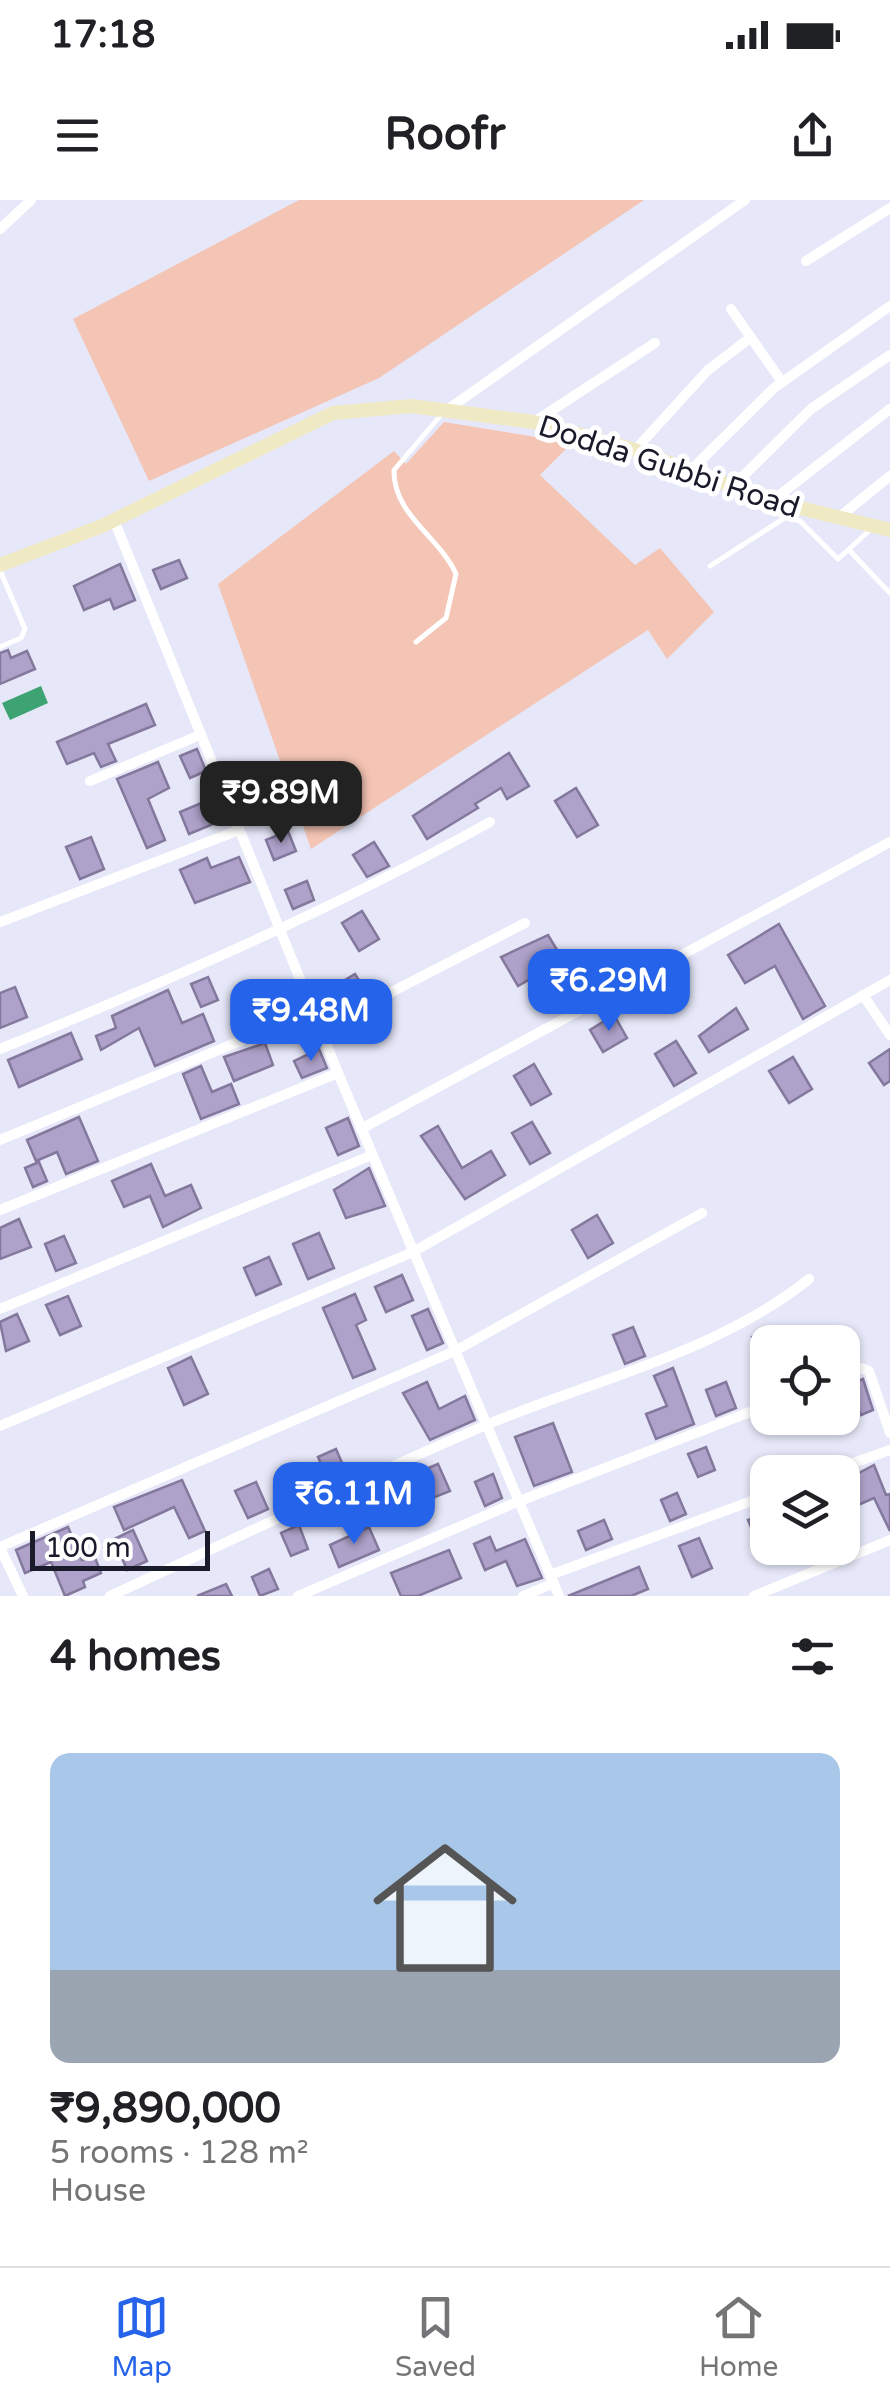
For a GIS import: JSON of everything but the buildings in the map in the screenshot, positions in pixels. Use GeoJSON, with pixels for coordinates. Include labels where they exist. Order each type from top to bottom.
{"type":"FeatureCollection","features":[{"type":"Feature","properties":{"kind":"main road","name":"Dodda Gubbi Road"},"geometry":{"type":"LineString","coordinates":[[0,568],[114,520],[334,413],[411,406],[534,422],[634,450],[772,501],[885,530]]}},
{"type":"Feature","properties":{"kind":"street"},"geometry":{"type":"LineString","coordinates":[[0,229],[30,200]]}},
{"type":"Feature","properties":{"kind":"street"},"geometry":{"type":"LineString","coordinates":[[444,412],[745,200]]}},
{"type":"Feature","properties":{"kind":"street"},"geometry":{"type":"LineString","coordinates":[[806,261],[890,208]]}},
{"type":"Feature","properties":{"kind":"street"},"geometry":{"type":"LineString","coordinates":[[690,471],[782,382],[890,306]]}},
{"type":"Feature","properties":{"kind":"street"},"geometry":{"type":"LineString","coordinates":[[732,309],[782,382]]}},
{"type":"Feature","properties":{"kind":"street"},"geometry":{"type":"LineString","coordinates":[[634,450],[708,370],[750,338]]}},
{"type":"Feature","properties":{"kind":"street"},"geometry":{"type":"LineString","coordinates":[[534,422],[655,343]]}},
{"type":"Feature","properties":{"kind":"street"},"geometry":{"type":"LineString","coordinates":[[733,486],[812,409],[890,356]]}},
{"type":"Feature","properties":{"kind":"street"},"geometry":{"type":"LineString","coordinates":[[772,501],[890,409]]}},
{"type":"Feature","properties":{"kind":"street"},"geometry":{"type":"LineString","coordinates":[[837,519],[890,476]]}},
{"type":"Feature","properties":{"kind":"street"},"geometry":{"type":"LineString","coordinates":[[114,520],[312,1011],[559,1596]]}},
{"type":"Feature","properties":{"kind":"street"},"geometry":{"type":"LineString","coordinates":[[90,782],[200,735]]}},
{"type":"Feature","properties":{"kind":"street"},"geometry":{"type":"LineString","coordinates":[[0,1048],[280,931],[377,885],[490,822]]}},
{"type":"Feature","properties":{"kind":"street"},"geometry":{"type":"LineString","coordinates":[[0,922],[239,830]]}},
{"type":"Feature","properties":{"kind":"street"},"geometry":{"type":"LineString","coordinates":[[361,1129],[890,842]]}},
{"type":"Feature","properties":{"kind":"street"},"geometry":{"type":"LineString","coordinates":[[320,1029],[526,922]]}},
{"type":"Feature","properties":{"kind":"street"},"geometry":{"type":"LineString","coordinates":[[0,1426],[413,1252],[890,980]]}},
{"type":"Feature","properties":{"kind":"street"},"geometry":{"type":"LineString","coordinates":[[863,995],[890,1035]]}},
{"type":"Feature","properties":{"kind":"street"},"geometry":{"type":"LineString","coordinates":[[0,1140],[312,1011]]}},
{"type":"Feature","properties":{"kind":"street"},"geometry":{"type":"LineString","coordinates":[[0,1210],[338,1073]]}},
{"type":"Feature","properties":{"kind":"street"},"geometry":{"type":"LineString","coordinates":[[0,1309],[372,1155]]}},
{"type":"Feature","properties":{"kind":"street"},"geometry":{"type":"LineString","coordinates":[[22,1596],[0,1548],[455,1351],[702,1212]]}},
{"type":"Feature","properties":{"kind":"street"},"geometry":{"type":"LineString","coordinates":[[110,1596],[486,1425],[734,1328],[775,1306],[809,1279]]}},
{"type":"Feature","properties":{"kind":"street"},"geometry":{"type":"LineString","coordinates":[[860,1369],[868,1371],[890,1433]]}},
{"type":"Feature","properties":{"kind":"street"},"geometry":{"type":"LineString","coordinates":[[298,1596],[517,1502],[750,1412]]}},
{"type":"Feature","properties":{"kind":"street"},"geometry":{"type":"LineString","coordinates":[[860,1461],[890,1450]]}},
{"type":"Feature","properties":{"kind":"street"},"geometry":{"type":"LineString","coordinates":[[523,1596],[552,1579],[750,1502]]}},
{"type":"Feature","properties":{"kind":"street"},"geometry":{"type":"LineString","coordinates":[[754,1596],[890,1540]]}},
{"type":"Feature","properties":{"kind":"lane"},"geometry":{"type":"LineString","coordinates":[[416,642],[446,618],[456,574],[443,551],[398,501],[394,470],[444,412]]}},
{"type":"Feature","properties":{"kind":"lane"},"geometry":{"type":"LineString","coordinates":[[710,566],[786,518],[800,520],[838,559],[885,530]]}},
{"type":"Feature","properties":{"kind":"lane"},"geometry":{"type":"LineString","coordinates":[[849,550],[890,593]]}},
{"type":"Feature","properties":{"kind":"lane"},"geometry":{"type":"LineString","coordinates":[[0,568],[25,630],[21,638],[0,647]]}},
{"type":"Feature","properties":{"kind":"shaded area"},"geometry":{"type":"Polygon","coordinates":[[[299,200],[644,200],[379,378],[149,481],[73,319],[299,200]]]}},
{"type":"Feature","properties":{"kind":"shaded area"},"geometry":{"type":"Polygon","coordinates":[[[444,422],[572,443],[540,475],[635,565],[660,548],[714,612],[667,659],[648,630],[311,849],[218,584],[394,451],[406,464],[444,422]]]}},
{"type":"Feature","properties":{"kind":"shaded area"},"geometry":{"type":"Polygon","coordinates":[[[41,686],[48,703],[10,720],[2,703],[41,686]]]}}]}
